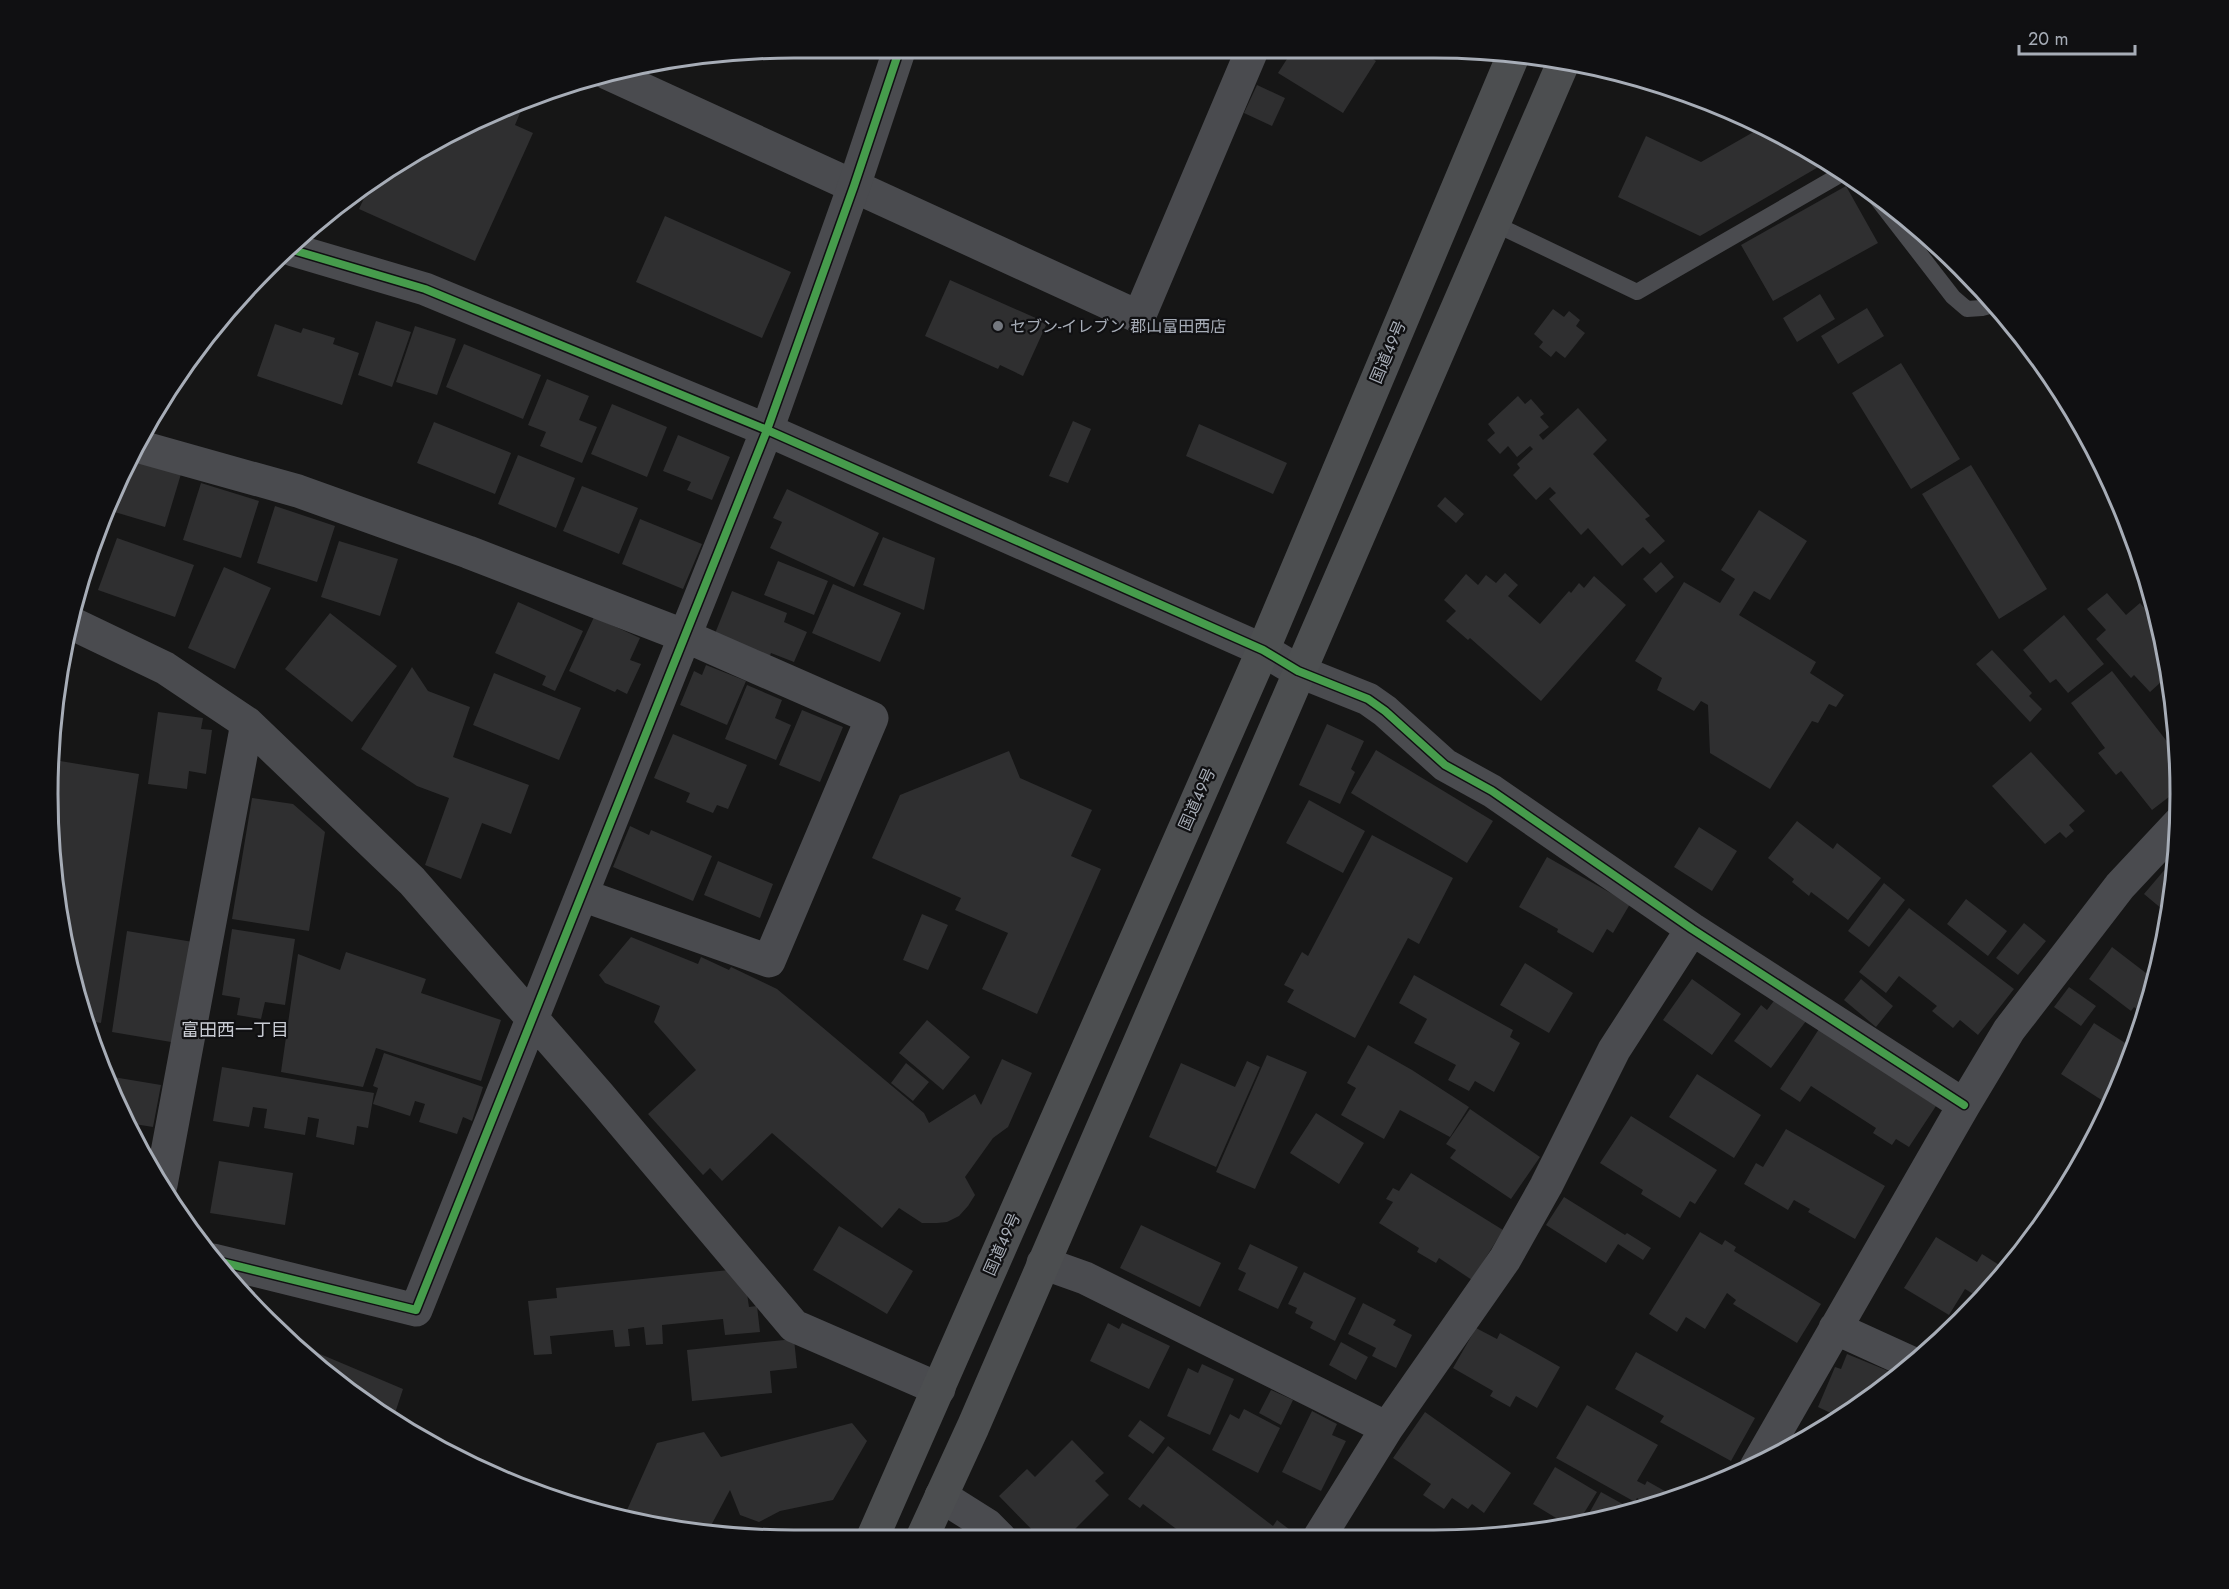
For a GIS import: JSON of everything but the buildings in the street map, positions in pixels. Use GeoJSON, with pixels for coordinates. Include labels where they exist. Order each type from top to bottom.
{"type":"FeatureCollection","features":[{"type":"Feature","properties":{"kind":"highway","name":"国道49号"},"geometry":{"type":"LineString","coordinates":[[876,1530],[1263,650],[1510,63]]}},
{"type":"Feature","properties":{"kind":"highway"},"geometry":{"type":"LineString","coordinates":[[926,1530],[1560,70]]}},
{"type":"Feature","properties":{"kind":"street"},"geometry":{"type":"LineString","coordinates":[[228,1264],[416,1310],[767,430],[854,186],[897,58]]}},
{"type":"Feature","properties":{"kind":"street"},"geometry":{"type":"LineString","coordinates":[[622,80],[1139,317],[1248,58]]}},
{"type":"Feature","properties":{"kind":"street"},"geometry":{"type":"LineString","coordinates":[[298,251],[425,290],[767,430],[1263,650],[1298,671],[1368,699],[1385,711],[1445,765],[1492,791],[1692,929],[1964,1105]]}},
{"type":"Feature","properties":{"kind":"street"},"geometry":{"type":"LineString","coordinates":[[145,448],[298,490],[468,552],[685,636],[872,718],[769,961],[582,895]]}},
{"type":"Feature","properties":{"kind":"street"},"geometry":{"type":"LineString","coordinates":[[79,627],[165,668],[247,723],[412,881],[794,1326],[939,1389]]}},
{"type":"Feature","properties":{"kind":"street"},"geometry":{"type":"LineString","coordinates":[[163,1172],[247,723]]}},
{"type":"Feature","properties":{"kind":"street"},"geometry":{"type":"LineString","coordinates":[[1764,1453],[2009,1030],[2120,886],[2169,833]]}},
{"type":"Feature","properties":{"kind":"street"},"geometry":{"type":"LineString","coordinates":[[1324,1530],[1386,1428],[1505,1259],[1546,1185],[1614,1050],[1692,929]]}},
{"type":"Feature","properties":{"kind":"street"},"geometry":{"type":"LineString","coordinates":[[1043,1263],[1085,1278],[1386,1428]]}},
{"type":"Feature","properties":{"kind":"street"},"geometry":{"type":"LineString","coordinates":[[1835,1328],[1905,1360]]}},
{"type":"Feature","properties":{"kind":"street"},"geometry":{"type":"LineString","coordinates":[[941,1496],[992,1530]]}},
{"type":"Feature","properties":{"kind":"lane"},"geometry":{"type":"LineString","coordinates":[[1493,223],[1637,292],[1835,178]]}},
{"type":"Feature","properties":{"kind":"lane"},"geometry":{"type":"LineString","coordinates":[[1893,219],[1953,297],[1967,309],[1986,307]]}},
{"type":"Feature","properties":{"kind":"cycle path"},"geometry":{"type":"LineString","coordinates":[[228,1264],[416,1310],[767,430],[854,186],[897,58]]}},
{"type":"Feature","properties":{"kind":"cycle path"},"geometry":{"type":"LineString","coordinates":[[298,251],[425,289],[767,430],[1263,650],[1298,671],[1368,699],[1385,711],[1445,765],[1492,791],[1692,929],[1964,1105]]}},
{"type":"Feature","properties":{"kind":"place","name":"セブン-イレブン 郡山富田西店"},"geometry":{"type":"Point","coordinates":[998,326]}},
{"type":"Feature","properties":{"kind":"district","name":"富田西一丁目"},"geometry":{"type":"Point","coordinates":[235,1030]}}]}
